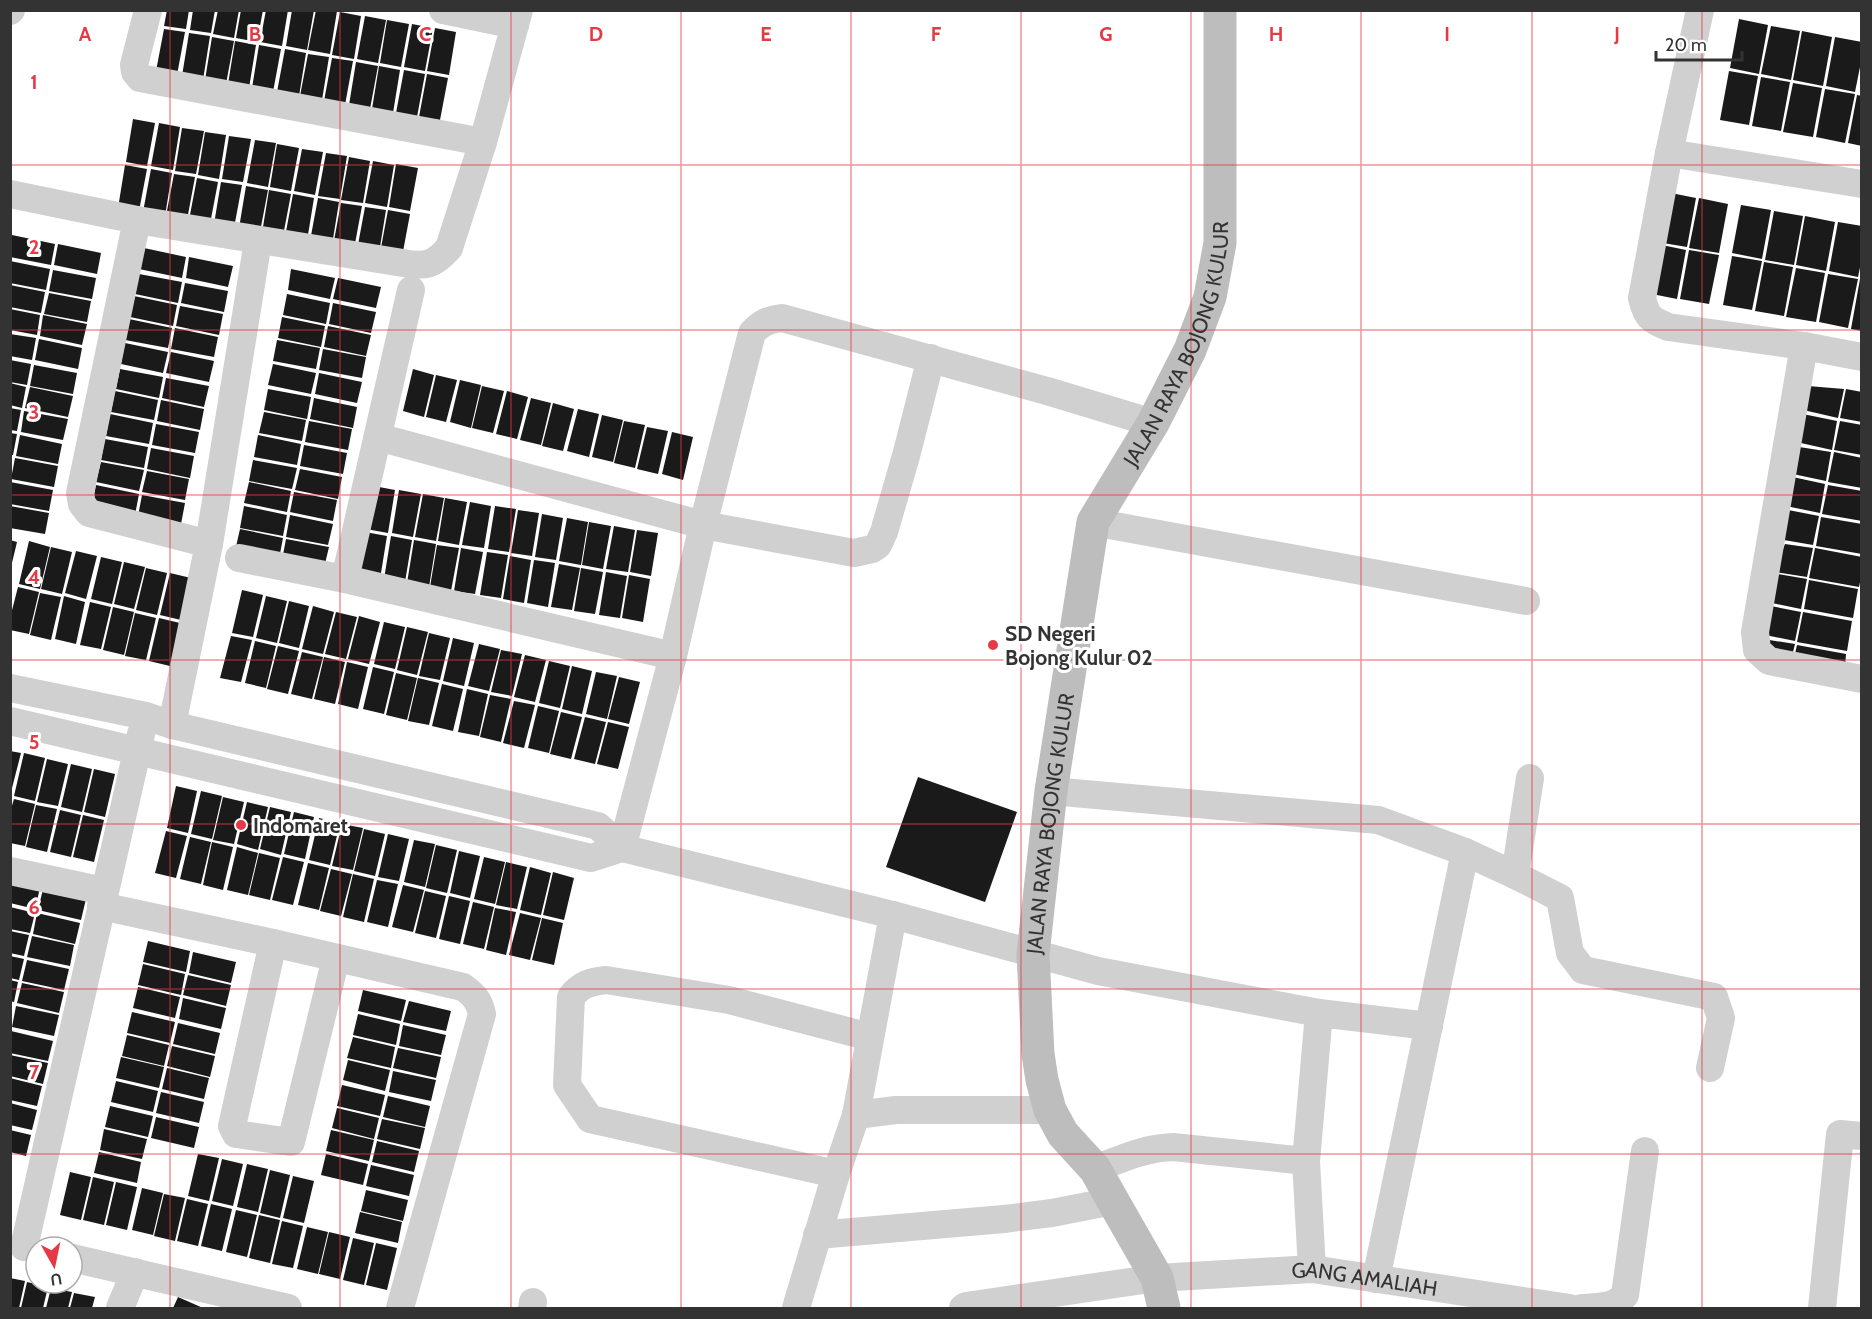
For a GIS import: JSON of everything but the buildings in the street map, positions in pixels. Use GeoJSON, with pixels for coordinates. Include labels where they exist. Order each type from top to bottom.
{"type":"FeatureCollection","features":[{"type":"Feature","properties":{"kind":"main road","name":"JALAN RAYA BOJONG KULUR"},"geometry":{"type":"LineString","coordinates":[[1160,1293],[1095,1169],[1063,1134],[1050,1110],[1038,1054],[1033,954],[1051,791],[1093,522],[1153,423],[1190,350],[1210,297],[1220,243],[1220,10]]}},
{"type":"Feature","properties":{"kind":"street"},"geometry":{"type":"LineString","coordinates":[[148,10],[134,65],[135,72],[140,78],[483,142]]}},
{"type":"Feature","properties":{"kind":"street"},"geometry":{"type":"LineString","coordinates":[[10,194],[137,220],[258,241],[419,266],[428,264],[440,258],[449,248],[483,142],[517,18],[443,10]]}},
{"type":"Feature","properties":{"kind":"street"},"geometry":{"type":"LineString","coordinates":[[1700,10],[1669,153],[1642,298],[1645,312],[1650,319],[1668,327],[1804,346],[1862,357]]}},
{"type":"Feature","properties":{"kind":"street"},"geometry":{"type":"LineString","coordinates":[[1669,153],[1862,184]]}},
{"type":"Feature","properties":{"kind":"street"},"geometry":{"type":"LineString","coordinates":[[137,220],[80,499],[89,513],[209,544]]}},
{"type":"Feature","properties":{"kind":"street"},"geometry":{"type":"LineString","coordinates":[[23,1247],[136,752],[159,721],[209,544],[258,241]]}},
{"type":"Feature","properties":{"kind":"street"},"geometry":{"type":"LineString","coordinates":[[345,579],[411,290]]}},
{"type":"Feature","properties":{"kind":"street"},"geometry":{"type":"LineString","coordinates":[[622,848],[673,656],[702,525],[752,333],[758,327],[767,320],[782,318],[931,358],[1153,423]]}},
{"type":"Feature","properties":{"kind":"street"},"geometry":{"type":"LineString","coordinates":[[1804,346],[1755,632],[1757,650],[1769,660],[1862,679]]}},
{"type":"Feature","properties":{"kind":"street"},"geometry":{"type":"LineString","coordinates":[[378,437],[702,525],[854,553],[878,546],[884,532],[931,358]]}},
{"type":"Feature","properties":{"kind":"street"},"geometry":{"type":"LineString","coordinates":[[1093,522],[1526,601]]}},
{"type":"Feature","properties":{"kind":"street"},"geometry":{"type":"LineString","coordinates":[[239,558],[345,579],[673,656]]}},
{"type":"Feature","properties":{"kind":"street"},"geometry":{"type":"LineString","coordinates":[[10,688],[159,721],[598,826],[622,848],[893,915],[1033,954],[1127,977],[1319,1013],[1429,1026]]}},
{"type":"Feature","properties":{"kind":"street"},"geometry":{"type":"LineString","coordinates":[[10,721],[591,858],[622,848]]}},
{"type":"Feature","properties":{"kind":"street"},"geometry":{"type":"LineString","coordinates":[[1515,875],[1530,778]]}},
{"type":"Feature","properties":{"kind":"street"},"geometry":{"type":"LineString","coordinates":[[1051,791],[1378,820],[1465,852],[1560,898],[1570,953],[1583,970],[1714,997],[1721,1018],[1710,1068]]}},
{"type":"Feature","properties":{"kind":"street"},"geometry":{"type":"LineString","coordinates":[[1376,1279],[1465,852]]}},
{"type":"Feature","properties":{"kind":"street"},"geometry":{"type":"LineString","coordinates":[[10,871],[273,943],[463,987],[474,995],[479,1002],[482,1014],[400,1308]]}},
{"type":"Feature","properties":{"kind":"street"},"geometry":{"type":"LineString","coordinates":[[796,1308],[817,1234],[856,1115],[893,915]]}},
{"type":"Feature","properties":{"kind":"street"},"geometry":{"type":"LineString","coordinates":[[273,943],[232,1126],[236,1134],[291,1142],[336,958]]}},
{"type":"Feature","properties":{"kind":"street"},"geometry":{"type":"LineString","coordinates":[[836,1174],[590,1119],[567,1085],[572,997],[579,987],[589,982],[606,980],[729,1000],[870,1037]]}},
{"type":"Feature","properties":{"kind":"street"},"geometry":{"type":"LineString","coordinates":[[1312,1269],[1306,1161],[1319,1013]]}},
{"type":"Feature","properties":{"kind":"street"},"geometry":{"type":"LineString","coordinates":[[856,1115],[896,1110],[1050,1110]]}},
{"type":"Feature","properties":{"kind":"street"},"geometry":{"type":"LineString","coordinates":[[1822,1308],[1840,1134],[1862,1136]]}},
{"type":"Feature","properties":{"kind":"street"},"geometry":{"type":"LineString","coordinates":[[1095,1169],[1136,1153],[1155,1148],[1173,1147],[1306,1161]]}},
{"type":"Feature","properties":{"kind":"street"},"geometry":{"type":"LineString","coordinates":[[1582,1308],[1608,1306],[1620,1301],[1625,1295],[1645,1151]]}},
{"type":"Feature","properties":{"kind":"street"},"geometry":{"type":"LineString","coordinates":[[817,1234],[1004,1219],[1052,1213],[1113,1201]]}},
{"type":"Feature","properties":{"kind":"street"},"geometry":{"type":"LineString","coordinates":[[84,1261],[288,1308]]}},
{"type":"Feature","properties":{"kind":"street","name":"GANG AMALIAH"},"geometry":{"type":"LineString","coordinates":[[963,1308],[1160,1293],[1312,1269],[1570,1308]]}},
{"type":"Feature","properties":{"kind":"street"},"geometry":{"type":"LineString","coordinates":[[120,1308],[135,1272]]}},
{"type":"Feature","properties":{"kind":"place","name":"SD Negeri Bojong Kulur 02"},"geometry":{"type":"Point","coordinates":[993,645]}},
{"type":"Feature","properties":{"kind":"place","name":"Indomaret"},"geometry":{"type":"Point","coordinates":[241,825]}}]}
